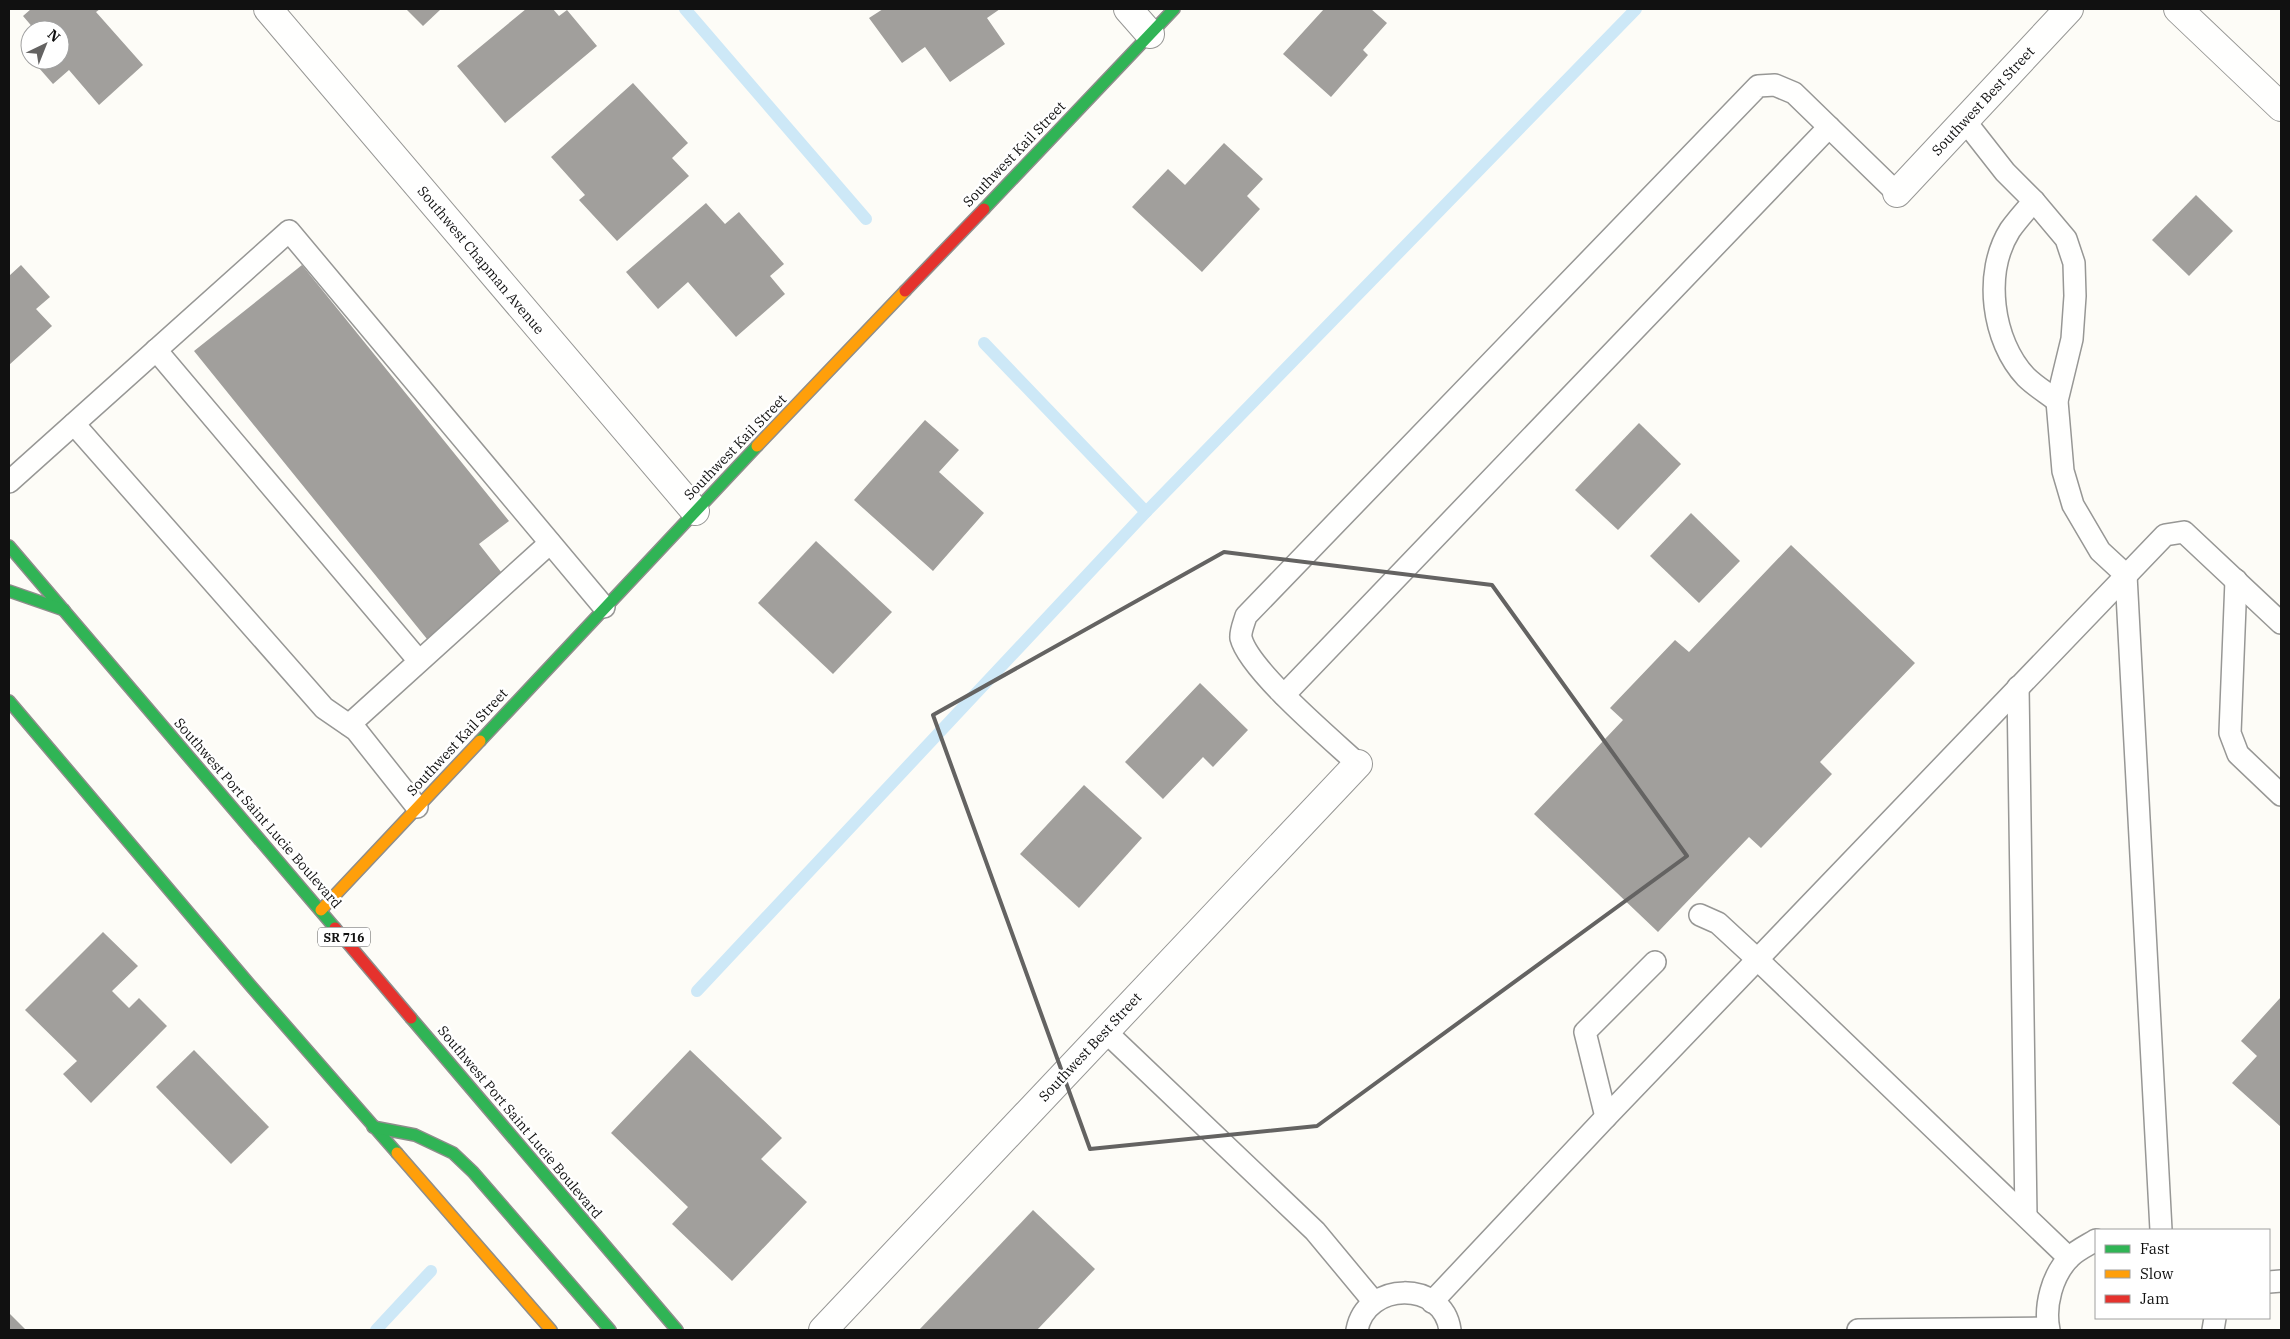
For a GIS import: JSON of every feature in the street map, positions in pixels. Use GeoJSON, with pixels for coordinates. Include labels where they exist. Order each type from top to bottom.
{"type":"FeatureCollection","features":[{"type":"Feature","properties":{"kind":"main road","name":"Southwest Kail Street"},"geometry":{"type":"LineString","coordinates":[[321,910],[694,511],[1174,9]]}},
{"type":"Feature","properties":{"kind":"main road","name":"Southwest Port Saint Lucie Boulevard"},"geometry":{"type":"LineString","coordinates":[[9,546],[677,1330]]}},
{"type":"Feature","properties":{"kind":"main road"},"geometry":{"type":"LineString","coordinates":[[9,591],[64,610]]}},
{"type":"Feature","properties":{"kind":"main road"},"geometry":{"type":"LineString","coordinates":[[9,701],[373,1127],[551,1330]]}},
{"type":"Feature","properties":{"kind":"main road"},"geometry":{"type":"LineString","coordinates":[[373,1127],[415,1135],[453,1153],[473,1172],[610,1330]]}},
{"type":"Feature","properties":{"kind":"street","name":"Southwest Chapman Avenue"},"geometry":{"type":"LineString","coordinates":[[268,9],[694,511]]}},
{"type":"Feature","properties":{"kind":"street"},"geometry":{"type":"LineString","coordinates":[[1128,9],[1150,34]]}},
{"type":"Feature","properties":{"kind":"street","name":"Southwest Best Street"},"geometry":{"type":"LineString","coordinates":[[1897,193],[2069,9]]}},
{"type":"Feature","properties":{"kind":"street"},"geometry":{"type":"LineString","coordinates":[[2178,9],[2281,107]]}},
{"type":"Feature","properties":{"kind":"street","name":"Southwest Best Street"},"geometry":{"type":"LineString","coordinates":[[823,1330],[1358,764]]}},
{"type":"Feature","properties":{"kind":"lane"},"geometry":{"type":"LineString","coordinates":[[1358,764],[1284,694],[1248,655],[1240,636],[1246,616],[1758,86],[1774,85],[1794,93],[1897,193]]}},
{"type":"Feature","properties":{"kind":"lane"},"geometry":{"type":"LineString","coordinates":[[1965,121],[2005,172],[2034,201],[2066,239],[2074,263],[2075,296],[2072,339],[2056,401],[2063,471],[2073,504],[2100,551],[2126,575],[2161,1229]]}},
{"type":"Feature","properties":{"kind":"lane"},"geometry":{"type":"LineString","coordinates":[[1284,694],[1829,127]]}},
{"type":"Feature","properties":{"kind":"lane"},"geometry":{"type":"LineString","coordinates":[[2034,201],[2009,231],[1995,268],[1994,306],[2004,344],[2026,377],[2056,401]]}},
{"type":"Feature","properties":{"kind":"lane"},"geometry":{"type":"LineString","coordinates":[[9,482],[289,231],[604,607]]}},
{"type":"Feature","properties":{"kind":"lane"},"geometry":{"type":"LineString","coordinates":[[156,350],[419,661]]}},
{"type":"Feature","properties":{"kind":"lane"},"geometry":{"type":"LineString","coordinates":[[74,424],[324,708],[356,730],[417,807]]}},
{"type":"Feature","properties":{"kind":"lane"},"geometry":{"type":"LineString","coordinates":[[1432,1302],[1606,1117],[2165,535],[2184,532],[2281,623]]}},
{"type":"Feature","properties":{"kind":"lane"},"geometry":{"type":"LineString","coordinates":[[349,725],[550,543]]}},
{"type":"Feature","properties":{"kind":"lane"},"geometry":{"type":"LineString","coordinates":[[2236,580],[2230,733],[2238,754],[2281,794]]}},
{"type":"Feature","properties":{"kind":"lane"},"geometry":{"type":"LineString","coordinates":[[2018,687],[2026,1216]]}},
{"type":"Feature","properties":{"kind":"lane"},"geometry":{"type":"LineString","coordinates":[[1700,915],[1718,923],[1757,959],[2070,1258]]}},
{"type":"Feature","properties":{"kind":"lane"},"geometry":{"type":"LineString","coordinates":[[1606,1117],[1586,1032],[1654,962]]}},
{"type":"Feature","properties":{"kind":"lane"},"geometry":{"type":"LineString","coordinates":[[1105,1031],[1315,1231],[1374,1302]]}},
{"type":"Feature","properties":{"kind":"lane"},"geometry":{"type":"LineString","coordinates":[[1858,1330],[2048,1329],[2046,1318],[2052,1285],[2070,1258],[2095,1241]]}},
{"type":"Feature","properties":{"kind":"lane"},"geometry":{"type":"LineString","coordinates":[[1357,1330],[1364,1313],[1374,1302],[1388,1294],[1403,1292],[1418,1294],[1432,1302],[1443,1312],[1450,1330]]}},
{"type":"Feature","properties":{"kind":"highlighted area"},"geometry":{"type":"Polygon","coordinates":[[[1224,552],[1492,585],[1687,856],[1317,1126],[1090,1149],[933,715],[1224,552]]]}},
{"type":"Feature","properties":{"kind":"building"},"geometry":{"type":"Polygon","coordinates":[[[31,9],[100,9],[96,12],[143,65],[99,105],[69,70],[70,20],[26,20],[23,16],[31,9]]]}},
{"type":"Feature","properties":{"kind":"building"},"geometry":{"type":"Polygon","coordinates":[[[406,9],[441,9],[423,26],[406,9]]]}},
{"type":"Feature","properties":{"kind":"building"},"geometry":{"type":"Polygon","coordinates":[[[526,9],[553,9],[559,16],[567,10],[597,46],[505,123],[457,66],[526,9]]]}},
{"type":"Feature","properties":{"kind":"building"},"geometry":{"type":"Polygon","coordinates":[[[883,9],[1000,9],[987,18],[1005,44],[950,82],[925,47],[902,63],[869,18],[883,9]]]}},
{"type":"Feature","properties":{"kind":"building"},"geometry":{"type":"Polygon","coordinates":[[[1324,9],[1371,9],[1387,23],[1363,50],[1368,55],[1331,97],[1283,54],[1324,9]]]}},
{"type":"Feature","properties":{"kind":"building"},"geometry":{"type":"Polygon","coordinates":[[[41,70],[69,70],[53,84],[41,70]]]}},
{"type":"Feature","properties":{"kind":"building"},"geometry":{"type":"Polygon","coordinates":[[[633,83],[688,143],[672,158],[689,176],[617,241],[579,200],[585,195],[551,157],[633,83]]]}},
{"type":"Feature","properties":{"kind":"building"},"geometry":{"type":"Polygon","coordinates":[[[1224,143],[1263,179],[1247,196],[1260,209],[1202,272],[1132,207],[1168,169],[1185,185],[1224,143]]]}},
{"type":"Feature","properties":{"kind":"building"},"geometry":{"type":"Polygon","coordinates":[[[2196,195],[2233,231],[2189,276],[2152,240],[2196,195]]]}},
{"type":"Feature","properties":{"kind":"building"},"geometry":{"type":"Polygon","coordinates":[[[706,203],[725,224],[739,212],[784,264],[770,276],[785,294],[736,337],[688,282],[658,309],[626,272],[706,203]]]}},
{"type":"Feature","properties":{"kind":"building"},"geometry":{"type":"Polygon","coordinates":[[[21,265],[50,297],[36,309],[52,326],[9,365],[9,276],[21,265]]]}},
{"type":"Feature","properties":{"kind":"building"},"geometry":{"type":"Polygon","coordinates":[[[302,265],[509,521],[479,544],[505,577],[427,639],[194,351],[302,265]]]}},
{"type":"Feature","properties":{"kind":"building"},"geometry":{"type":"Polygon","coordinates":[[[925,420],[959,450],[939,472],[984,513],[933,571],[854,500],[925,420]]]}},
{"type":"Feature","properties":{"kind":"building"},"geometry":{"type":"Polygon","coordinates":[[[1639,423],[1681,464],[1618,530],[1575,490],[1639,423]]]}},
{"type":"Feature","properties":{"kind":"building"},"geometry":{"type":"Polygon","coordinates":[[[1691,513],[1740,561],[1699,603],[1650,556],[1691,513]]]}},
{"type":"Feature","properties":{"kind":"building"},"geometry":{"type":"Polygon","coordinates":[[[816,541],[892,612],[833,674],[758,603],[816,541]]]}},
{"type":"Feature","properties":{"kind":"building"},"geometry":{"type":"Polygon","coordinates":[[[1791,545],[1915,663],[1820,762],[1832,774],[1761,848],[1749,837],[1658,932],[1534,814],[1623,720],[1610,708],[1675,640],[1689,652],[1791,545]]]}},
{"type":"Feature","properties":{"kind":"building"},"geometry":{"type":"Polygon","coordinates":[[[1200,683],[1248,730],[1213,767],[1203,757],[1163,799],[1125,762],[1200,683]]]}},
{"type":"Feature","properties":{"kind":"building"},"geometry":{"type":"Polygon","coordinates":[[[1084,785],[1142,838],[1079,908],[1020,854],[1084,785]]]}},
{"type":"Feature","properties":{"kind":"building"},"geometry":{"type":"Polygon","coordinates":[[[103,932],[138,966],[112,991],[129,1008],[139,998],[167,1026],[91,1103],[63,1074],[77,1061],[25,1010],[103,932]]]}},
{"type":"Feature","properties":{"kind":"building"},"geometry":{"type":"Polygon","coordinates":[[[2281,997],[2281,1127],[2232,1083],[2257,1056],[2241,1041],[2281,997]]]}},
{"type":"Feature","properties":{"kind":"building"},"geometry":{"type":"Polygon","coordinates":[[[194,1050],[269,1127],[231,1164],[156,1087],[194,1050]]]}},
{"type":"Feature","properties":{"kind":"building"},"geometry":{"type":"Polygon","coordinates":[[[690,1050],[782,1138],[761,1159],[807,1202],[732,1281],[672,1224],[688,1207],[611,1133],[690,1050]]]}},
{"type":"Feature","properties":{"kind":"building"},"geometry":{"type":"Polygon","coordinates":[[[1033,1210],[1095,1269],[1037,1330],[919,1330],[1033,1210]]]}},
{"type":"Feature","properties":{"kind":"building"},"geometry":{"type":"Polygon","coordinates":[[[9,1313],[26,1330],[9,1330],[9,1313]]]}},
{"type":"Feature","properties":{"kind":"waterway"},"geometry":{"type":"LineString","coordinates":[[685,9],[866,219]]}},
{"type":"Feature","properties":{"kind":"waterway"},"geometry":{"type":"LineString","coordinates":[[697,991],[1146,512],[1636,9]]}},
{"type":"Feature","properties":{"kind":"waterway"},"geometry":{"type":"LineString","coordinates":[[984,343],[1146,512]]}},
{"type":"Feature","properties":{"kind":"waterway"},"geometry":{"type":"LineString","coordinates":[[376,1330],[431,1271]]}},
{"type":"Feature","properties":{"kind":"traffic: fast"},"geometry":{"type":"LineString","coordinates":[[984,209],[1174,9]]}},
{"type":"Feature","properties":{"kind":"traffic: fast"},"geometry":{"type":"LineString","coordinates":[[480,741],[757,446]]}},
{"type":"Feature","properties":{"kind":"traffic: fast"},"geometry":{"type":"LineString","coordinates":[[9,546],[335,928]]}},
{"type":"Feature","properties":{"kind":"traffic: fast"},"geometry":{"type":"LineString","coordinates":[[9,591],[64,610]]}},
{"type":"Feature","properties":{"kind":"traffic: fast"},"geometry":{"type":"LineString","coordinates":[[9,701],[250,985],[397,1153]]}},
{"type":"Feature","properties":{"kind":"traffic: fast"},"geometry":{"type":"LineString","coordinates":[[411,1018],[677,1330]]}},
{"type":"Feature","properties":{"kind":"traffic: fast"},"geometry":{"type":"LineString","coordinates":[[373,1127],[415,1135],[453,1153],[473,1172],[610,1330]]}},
{"type":"Feature","properties":{"kind":"traffic: slow"},"geometry":{"type":"LineString","coordinates":[[757,446],[905,291]]}},
{"type":"Feature","properties":{"kind":"traffic: slow"},"geometry":{"type":"LineString","coordinates":[[321,910],[480,741]]}},
{"type":"Feature","properties":{"kind":"traffic: slow"},"geometry":{"type":"LineString","coordinates":[[397,1153],[551,1330]]}},
{"type":"Feature","properties":{"kind":"traffic: jam"},"geometry":{"type":"LineString","coordinates":[[905,291],[984,209]]}},
{"type":"Feature","properties":{"kind":"traffic: jam"},"geometry":{"type":"LineString","coordinates":[[335,928],[411,1018]]}}]}
